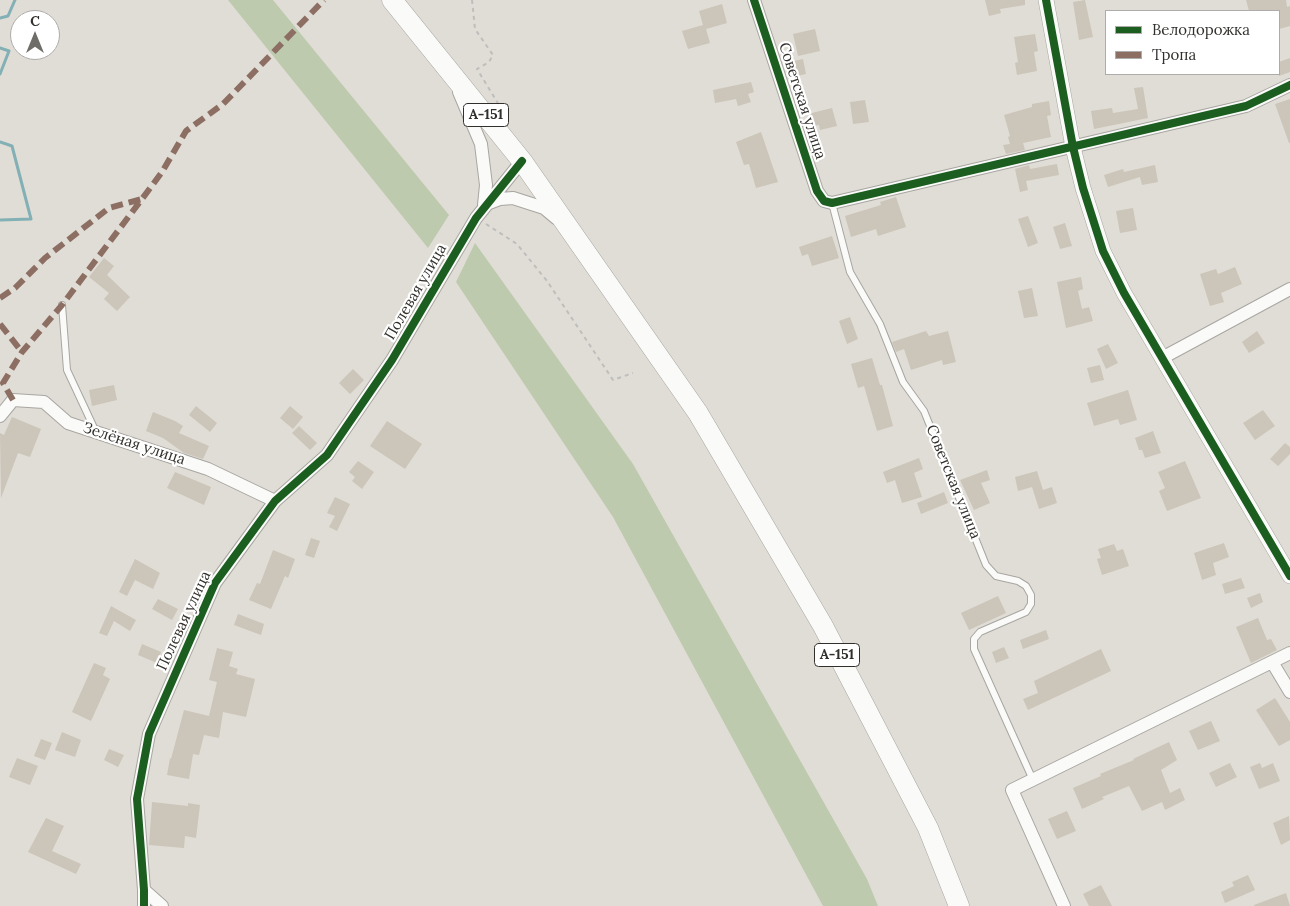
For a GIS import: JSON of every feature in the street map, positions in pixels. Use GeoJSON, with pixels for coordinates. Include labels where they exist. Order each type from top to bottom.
{"type":"FeatureCollection","features":[{"type":"Feature","properties":{"kind":"highway","name":"А-151"},"geometry":{"type":"LineString","coordinates":[[396,2],[522,161],[698,413],[822,626],[928,828],[959,906]]}},
{"type":"Feature","properties":{"kind":"street","name":"Советская улица"},"geometry":{"type":"LineString","coordinates":[[754,0],[817,191],[824,201],[832,204]]}},
{"type":"Feature","properties":{"kind":"street"},"geometry":{"type":"LineString","coordinates":[[1046,0],[1073,147],[1083,188],[1103,251],[1124,293],[1290,576]]}},
{"type":"Feature","properties":{"kind":"street"},"geometry":{"type":"LineString","coordinates":[[449,70],[481,144],[486,185],[484,205],[500,199],[513,198],[544,208],[570,229]]}},
{"type":"Feature","properties":{"kind":"street"},"geometry":{"type":"LineString","coordinates":[[832,204],[1246,106],[1290,84]]}},
{"type":"Feature","properties":{"kind":"street","name":"Полевая улица"},"geometry":{"type":"LineString","coordinates":[[144,906],[137,799],[148,734],[215,583],[274,501],[327,455],[392,360],[484,205],[522,161]]}},
{"type":"Feature","properties":{"kind":"street"},"geometry":{"type":"LineString","coordinates":[[1162,358],[1290,289]]}},
{"type":"Feature","properties":{"kind":"street","name":"Зелёная улица"},"geometry":{"type":"LineString","coordinates":[[0,416],[13,400],[44,402],[68,423],[208,469],[274,501]]}},
{"type":"Feature","properties":{"kind":"street"},"geometry":{"type":"LineString","coordinates":[[1064,906],[1012,790],[1290,654]]}},
{"type":"Feature","properties":{"kind":"street"},"geometry":{"type":"LineString","coordinates":[[1272,662],[1290,692]]}},
{"type":"Feature","properties":{"kind":"street"},"geometry":{"type":"LineString","coordinates":[[144,890],[162,906]]}},
{"type":"Feature","properties":{"kind":"lane","name":"Советская улица"},"geometry":{"type":"LineString","coordinates":[[832,204],[850,272],[880,324],[903,382],[924,411],[986,565],[996,576],[1018,581],[1026,586],[1031,595],[1031,604],[1026,612],[980,632],[974,639],[974,649],[1033,780]]}},
{"type":"Feature","properties":{"kind":"lane"},"geometry":{"type":"LineString","coordinates":[[62,305],[67,370],[95,431]]}},
{"type":"Feature","properties":{"kind":"path"},"geometry":{"type":"LineString","coordinates":[[472,0],[475,29],[493,55],[488,62],[476,69],[499,105]]}},
{"type":"Feature","properties":{"kind":"path"},"geometry":{"type":"LineString","coordinates":[[476,218],[517,244],[548,281],[613,380],[633,373]]}},
{"type":"Feature","properties":{"kind":"green space"},"geometry":{"type":"Polygon","coordinates":[[[228,0],[273,0],[449,215],[428,248],[228,0]]]}},
{"type":"Feature","properties":{"kind":"green space"},"geometry":{"type":"Polygon","coordinates":[[[475,243],[633,464],[867,879],[878,906],[823,906],[613,517],[456,282],[475,243]]]}},
{"type":"Feature","properties":{"kind":"building"},"geometry":{"type":"Polygon","coordinates":[[[985,0],[1025,0],[1025,5],[1000,9],[1001,13],[989,16],[985,0]]]}},
{"type":"Feature","properties":{"kind":"building"},"geometry":{"type":"Polygon","coordinates":[[[1085,0],[1093,37],[1079,40],[1073,2],[1085,0]]]}},
{"type":"Feature","properties":{"kind":"building"},"geometry":{"type":"Polygon","coordinates":[[[1246,0],[1286,0],[1287,7],[1290,6],[1290,26],[1280,29],[1280,10],[1249,10],[1246,0]]]}},
{"type":"Feature","properties":{"kind":"building"},"geometry":{"type":"Polygon","coordinates":[[[722,4],[727,23],[706,29],[710,43],[688,49],[682,31],[703,25],[699,11],[722,4]]]}},
{"type":"Feature","properties":{"kind":"building"},"geometry":{"type":"Polygon","coordinates":[[[815,29],[820,51],[798,56],[793,34],[815,29]]]}},
{"type":"Feature","properties":{"kind":"building"},"geometry":{"type":"Polygon","coordinates":[[[1035,34],[1038,51],[1034,52],[1037,71],[1017,75],[1015,63],[1018,62],[1014,37],[1035,34]]]}},
{"type":"Feature","properties":{"kind":"building"},"geometry":{"type":"Polygon","coordinates":[[[1290,58],[1290,72],[1279,76],[1280,62],[1290,58]]]}},
{"type":"Feature","properties":{"kind":"building"},"geometry":{"type":"Polygon","coordinates":[[[803,59],[806,74],[788,78],[784,63],[803,59]]]}},
{"type":"Feature","properties":{"kind":"building"},"geometry":{"type":"Polygon","coordinates":[[[751,82],[754,92],[748,94],[751,102],[738,106],[736,99],[715,103],[713,90],[751,82]]]}},
{"type":"Feature","properties":{"kind":"building"},"geometry":{"type":"Polygon","coordinates":[[[1143,87],[1148,118],[1094,129],[1091,111],[1112,108],[1113,113],[1138,109],[1134,88],[1143,87]]]}},
{"type":"Feature","properties":{"kind":"building"},"geometry":{"type":"Polygon","coordinates":[[[1290,99],[1290,143],[1289,143],[1275,104],[1290,99]]]}},
{"type":"Feature","properties":{"kind":"building"},"geometry":{"type":"Polygon","coordinates":[[[865,100],[869,122],[853,124],[850,102],[865,100]]]}},
{"type":"Feature","properties":{"kind":"building"},"geometry":{"type":"Polygon","coordinates":[[[1049,101],[1051,115],[1047,116],[1051,137],[1023,143],[1025,150],[1006,154],[1003,145],[1010,144],[1008,137],[1010,136],[1004,115],[1032,107],[1032,104],[1049,101]]]}},
{"type":"Feature","properties":{"kind":"building"},"geometry":{"type":"Polygon","coordinates":[[[832,108],[837,126],[820,130],[819,125],[812,126],[808,114],[832,108]]]}},
{"type":"Feature","properties":{"kind":"building"},"geometry":{"type":"Polygon","coordinates":[[[761,132],[778,182],[756,188],[749,164],[744,165],[736,142],[761,132]]]}},
{"type":"Feature","properties":{"kind":"building"},"geometry":{"type":"Polygon","coordinates":[[[1057,164],[1059,175],[1026,181],[1028,190],[1020,192],[1015,169],[1029,165],[1030,169],[1057,164]]]}},
{"type":"Feature","properties":{"kind":"building"},"geometry":{"type":"Polygon","coordinates":[[[1155,165],[1158,182],[1142,185],[1140,177],[1108,187],[1104,175],[1123,169],[1124,172],[1155,165]]]}},
{"type":"Feature","properties":{"kind":"building"},"geometry":{"type":"Polygon","coordinates":[[[896,197],[906,227],[878,236],[876,229],[851,237],[845,216],[881,205],[880,202],[896,197]]]}},
{"type":"Feature","properties":{"kind":"building"},"geometry":{"type":"Polygon","coordinates":[[[1133,208],[1137,230],[1120,233],[1116,211],[1133,208]]]}},
{"type":"Feature","properties":{"kind":"building"},"geometry":{"type":"Polygon","coordinates":[[[1028,216],[1038,243],[1028,247],[1018,219],[1028,216]]]}},
{"type":"Feature","properties":{"kind":"building"},"geometry":{"type":"Polygon","coordinates":[[[1065,223],[1072,246],[1060,249],[1053,227],[1065,223]]]}},
{"type":"Feature","properties":{"kind":"building"},"geometry":{"type":"Polygon","coordinates":[[[832,236],[839,258],[812,266],[808,254],[802,256],[799,247],[832,236]]]}},
{"type":"Feature","properties":{"kind":"building"},"geometry":{"type":"Polygon","coordinates":[[[104,258],[114,266],[107,275],[130,297],[117,311],[104,299],[109,293],[89,277],[104,258]]]}},
{"type":"Feature","properties":{"kind":"building"},"geometry":{"type":"Polygon","coordinates":[[[1235,267],[1242,284],[1221,293],[1224,302],[1210,306],[1200,274],[1216,269],[1218,274],[1235,267]]]}},
{"type":"Feature","properties":{"kind":"building"},"geometry":{"type":"Polygon","coordinates":[[[1081,277],[1083,289],[1078,291],[1082,309],[1089,307],[1093,321],[1066,328],[1057,282],[1081,277]]]}},
{"type":"Feature","properties":{"kind":"building"},"geometry":{"type":"Polygon","coordinates":[[[1032,288],[1038,316],[1024,318],[1018,291],[1032,288]]]}},
{"type":"Feature","properties":{"kind":"building"},"geometry":{"type":"Polygon","coordinates":[[[850,317],[858,339],[847,344],[839,321],[850,317]]]}},
{"type":"Feature","properties":{"kind":"building"},"geometry":{"type":"Polygon","coordinates":[[[926,331],[929,336],[948,331],[956,362],[943,365],[942,360],[911,370],[904,349],[896,352],[892,342],[926,331]]]}},
{"type":"Feature","properties":{"kind":"building"},"geometry":{"type":"Polygon","coordinates":[[[1257,331],[1265,343],[1249,353],[1242,342],[1257,331]]]}},
{"type":"Feature","properties":{"kind":"building"},"geometry":{"type":"Polygon","coordinates":[[[1108,344],[1118,363],[1106,369],[1097,349],[1108,344]]]}},
{"type":"Feature","properties":{"kind":"building"},"geometry":{"type":"Polygon","coordinates":[[[872,358],[880,385],[882,385],[893,426],[877,431],[864,386],[858,388],[851,364],[872,358]]]}},
{"type":"Feature","properties":{"kind":"building"},"geometry":{"type":"Polygon","coordinates":[[[1100,365],[1104,380],[1091,383],[1087,368],[1100,365]]]}},
{"type":"Feature","properties":{"kind":"building"},"geometry":{"type":"Polygon","coordinates":[[[353,369],[364,380],[350,394],[339,383],[353,369]]]}},
{"type":"Feature","properties":{"kind":"building"},"geometry":{"type":"Polygon","coordinates":[[[114,385],[117,400],[92,406],[89,390],[114,385]]]}},
{"type":"Feature","properties":{"kind":"building"},"geometry":{"type":"Polygon","coordinates":[[[1128,390],[1137,420],[1120,425],[1118,419],[1094,426],[1087,403],[1128,390]]]}},
{"type":"Feature","properties":{"kind":"building"},"geometry":{"type":"Polygon","coordinates":[[[196,406],[217,423],[210,432],[189,415],[196,406]]]}},
{"type":"Feature","properties":{"kind":"building"},"geometry":{"type":"Polygon","coordinates":[[[290,406],[303,417],[293,429],[280,418],[290,406]]]}},
{"type":"Feature","properties":{"kind":"building"},"geometry":{"type":"Polygon","coordinates":[[[1263,410],[1275,426],[1255,440],[1243,423],[1263,410]]]}},
{"type":"Feature","properties":{"kind":"building"},"geometry":{"type":"Polygon","coordinates":[[[153,412],[183,426],[179,433],[209,446],[203,459],[184,453],[163,438],[146,431],[153,412]]]}},
{"type":"Feature","properties":{"kind":"building"},"geometry":{"type":"Polygon","coordinates":[[[12,417],[41,429],[30,457],[18,453],[1,498],[0,433],[4,435],[12,417]]]}},
{"type":"Feature","properties":{"kind":"building"},"geometry":{"type":"Polygon","coordinates":[[[387,421],[422,444],[405,469],[370,446],[387,421]]]}},
{"type":"Feature","properties":{"kind":"building"},"geometry":{"type":"Polygon","coordinates":[[[299,426],[317,443],[310,450],[292,433],[299,426]]]}},
{"type":"Feature","properties":{"kind":"building"},"geometry":{"type":"Polygon","coordinates":[[[1153,431],[1161,453],[1145,458],[1142,450],[1139,450],[1135,438],[1153,431]]]}},
{"type":"Feature","properties":{"kind":"building"},"geometry":{"type":"Polygon","coordinates":[[[1285,443],[1290,447],[1290,454],[1278,466],[1270,459],[1285,443]]]}},
{"type":"Feature","properties":{"kind":"building"},"geometry":{"type":"Polygon","coordinates":[[[919,458],[923,469],[914,473],[922,497],[902,503],[895,480],[887,483],[883,472],[919,458]]]}},
{"type":"Feature","properties":{"kind":"building"},"geometry":{"type":"Polygon","coordinates":[[[358,461],[374,472],[362,489],[352,481],[355,477],[349,472],[358,461]]]}},
{"type":"Feature","properties":{"kind":"building"},"geometry":{"type":"Polygon","coordinates":[[[1185,461],[1201,498],[1167,511],[1159,491],[1165,488],[1158,472],[1185,461]]]}},
{"type":"Feature","properties":{"kind":"building"},"geometry":{"type":"Polygon","coordinates":[[[987,470],[990,480],[981,483],[990,503],[974,510],[960,480],[987,470]]]}},
{"type":"Feature","properties":{"kind":"building"},"geometry":{"type":"Polygon","coordinates":[[[1037,471],[1043,490],[1052,487],[1057,503],[1039,509],[1032,487],[1018,491],[1015,477],[1037,471]]]}},
{"type":"Feature","properties":{"kind":"building"},"geometry":{"type":"Polygon","coordinates":[[[175,472],[211,487],[204,505],[167,488],[175,472]]]}},
{"type":"Feature","properties":{"kind":"building"},"geometry":{"type":"Polygon","coordinates":[[[944,492],[948,503],[921,514],[917,503],[944,492]]]}},
{"type":"Feature","properties":{"kind":"building"},"geometry":{"type":"Polygon","coordinates":[[[335,497],[350,504],[337,531],[329,527],[335,516],[327,513],[335,497]]]}},
{"type":"Feature","properties":{"kind":"building"},"geometry":{"type":"Polygon","coordinates":[[[311,538],[320,541],[314,558],[305,555],[311,538]]]}},
{"type":"Feature","properties":{"kind":"building"},"geometry":{"type":"Polygon","coordinates":[[[1224,543],[1229,557],[1213,563],[1216,575],[1202,580],[1194,553],[1224,543]]]}},
{"type":"Feature","properties":{"kind":"building"},"geometry":{"type":"Polygon","coordinates":[[[1114,544],[1117,551],[1123,549],[1129,566],[1102,575],[1097,559],[1101,558],[1098,549],[1114,544]]]}},
{"type":"Feature","properties":{"kind":"building"},"geometry":{"type":"Polygon","coordinates":[[[273,550],[295,559],[288,578],[285,576],[271,609],[249,600],[257,583],[260,584],[273,550]]]}},
{"type":"Feature","properties":{"kind":"building"},"geometry":{"type":"Polygon","coordinates":[[[135,559],[160,573],[153,589],[135,580],[127,596],[119,592],[135,559]]]}},
{"type":"Feature","properties":{"kind":"building"},"geometry":{"type":"Polygon","coordinates":[[[1241,578],[1245,588],[1225,594],[1222,584],[1241,578]]]}},
{"type":"Feature","properties":{"kind":"building"},"geometry":{"type":"Polygon","coordinates":[[[1260,593],[1263,602],[1251,608],[1247,598],[1260,593]]]}},
{"type":"Feature","properties":{"kind":"building"},"geometry":{"type":"Polygon","coordinates":[[[998,596],[1006,613],[969,630],[961,613],[998,596]]]}},
{"type":"Feature","properties":{"kind":"building"},"geometry":{"type":"Polygon","coordinates":[[[158,599],[178,609],[172,620],[152,609],[158,599]]]}},
{"type":"Feature","properties":{"kind":"building"},"geometry":{"type":"Polygon","coordinates":[[[111,606],[136,620],[130,631],[114,621],[107,636],[99,633],[111,606]]]}},
{"type":"Feature","properties":{"kind":"building"},"geometry":{"type":"Polygon","coordinates":[[[238,614],[264,624],[261,635],[234,625],[238,614]]]}},
{"type":"Feature","properties":{"kind":"building"},"geometry":{"type":"Polygon","coordinates":[[[1258,618],[1267,640],[1271,639],[1277,650],[1251,663],[1236,627],[1258,618]]]}},
{"type":"Feature","properties":{"kind":"building"},"geometry":{"type":"Polygon","coordinates":[[[1046,630],[1049,639],[1023,649],[1020,640],[1046,630]]]}},
{"type":"Feature","properties":{"kind":"building"},"geometry":{"type":"Polygon","coordinates":[[[142,644],[161,652],[157,663],[138,655],[142,644]]]}},
{"type":"Feature","properties":{"kind":"building"},"geometry":{"type":"Polygon","coordinates":[[[1004,647],[1009,658],[996,663],[992,652],[1004,647]]]}},
{"type":"Feature","properties":{"kind":"building"},"geometry":{"type":"Polygon","coordinates":[[[217,648],[233,652],[229,666],[238,669],[236,674],[255,679],[246,717],[223,712],[219,738],[204,735],[199,755],[193,754],[189,779],[167,775],[184,710],[209,716],[217,682],[209,680],[217,648]]]}},
{"type":"Feature","properties":{"kind":"building"},"geometry":{"type":"Polygon","coordinates":[[[1101,649],[1111,671],[1028,710],[1023,699],[1038,693],[1034,681],[1101,649]]]}},
{"type":"Feature","properties":{"kind":"building"},"geometry":{"type":"Polygon","coordinates":[[[94,663],[106,668],[103,675],[110,679],[91,721],[72,712],[94,663]]]}},
{"type":"Feature","properties":{"kind":"building"},"geometry":{"type":"Polygon","coordinates":[[[1275,698],[1290,722],[1290,740],[1279,746],[1256,710],[1275,698]]]}},
{"type":"Feature","properties":{"kind":"building"},"geometry":{"type":"Polygon","coordinates":[[[1211,721],[1220,741],[1198,750],[1189,731],[1211,721]]]}},
{"type":"Feature","properties":{"kind":"building"},"geometry":{"type":"Polygon","coordinates":[[[62,732],[81,740],[75,757],[55,750],[62,732]]]}},
{"type":"Feature","properties":{"kind":"building"},"geometry":{"type":"Polygon","coordinates":[[[41,739],[52,743],[45,760],[34,756],[41,739]]]}},
{"type":"Feature","properties":{"kind":"building"},"geometry":{"type":"Polygon","coordinates":[[[1169,742],[1177,760],[1161,770],[1170,793],[1180,788],[1185,800],[1165,810],[1162,802],[1142,811],[1129,786],[1102,797],[1104,799],[1082,809],[1073,788],[1169,742]]]}},
{"type":"Feature","properties":{"kind":"building"},"geometry":{"type":"Polygon","coordinates":[[[109,749],[124,755],[118,767],[104,760],[109,749]]]}},
{"type":"Feature","properties":{"kind":"building"},"geometry":{"type":"Polygon","coordinates":[[[17,758],[38,766],[30,785],[9,777],[17,758]]]}},
{"type":"Feature","properties":{"kind":"building"},"geometry":{"type":"Polygon","coordinates":[[[1230,763],[1237,777],[1216,787],[1209,773],[1230,763]]]}},
{"type":"Feature","properties":{"kind":"building"},"geometry":{"type":"Polygon","coordinates":[[[1260,763],[1262,768],[1273,763],[1280,781],[1259,789],[1250,767],[1260,763]]]}},
{"type":"Feature","properties":{"kind":"building"},"geometry":{"type":"Polygon","coordinates":[[[152,802],[188,806],[188,803],[200,805],[196,838],[185,836],[184,848],[149,845],[152,802]]]}},
{"type":"Feature","properties":{"kind":"building"},"geometry":{"type":"Polygon","coordinates":[[[1067,811],[1076,831],[1057,839],[1048,819],[1067,811]]]}},
{"type":"Feature","properties":{"kind":"building"},"geometry":{"type":"Polygon","coordinates":[[[1289,816],[1290,840],[1281,845],[1273,823],[1289,816]]]}},
{"type":"Feature","properties":{"kind":"building"},"geometry":{"type":"Polygon","coordinates":[[[46,818],[64,826],[52,851],[81,864],[76,874],[28,852],[46,818]]]}},
{"type":"Feature","properties":{"kind":"building"},"geometry":{"type":"Polygon","coordinates":[[[1248,875],[1255,890],[1225,903],[1221,892],[1234,886],[1232,882],[1248,875]]]}},
{"type":"Feature","properties":{"kind":"building"},"geometry":{"type":"Polygon","coordinates":[[[1101,885],[1112,906],[1089,906],[1083,894],[1101,885]]]}},
{"type":"Feature","properties":{"kind":"building"},"geometry":{"type":"Polygon","coordinates":[[[1286,893],[1290,906],[1254,906],[1254,905],[1286,893]]]}},
{"type":"Feature","properties":{"kind":"waterway"},"geometry":{"type":"LineString","coordinates":[[0,18],[8,16],[15,0]]}},
{"type":"Feature","properties":{"kind":"waterway"},"geometry":{"type":"LineString","coordinates":[[0,48],[9,51],[0,74]]}},
{"type":"Feature","properties":{"kind":"waterway"},"geometry":{"type":"LineString","coordinates":[[0,142],[12,146],[31,219],[0,220]]}},
{"type":"Feature","properties":{"kind":"marked path"},"geometry":{"type":"LineString","coordinates":[[13,400],[3,383],[22,352],[62,305],[142,199],[162,172],[186,131],[223,104],[324,0]]}},
{"type":"Feature","properties":{"kind":"marked path"},"geometry":{"type":"LineString","coordinates":[[0,298],[15,288],[45,258],[109,208],[142,199]]}},
{"type":"Feature","properties":{"kind":"marked path"},"geometry":{"type":"LineString","coordinates":[[0,324],[22,352]]}},
{"type":"Feature","properties":{"kind":"cycle path"},"geometry":{"type":"LineString","coordinates":[[754,0],[817,191],[824,201],[832,203],[1246,106],[1290,85]]}},
{"type":"Feature","properties":{"kind":"cycle path"},"geometry":{"type":"LineString","coordinates":[[1046,0],[1073,147],[1083,188],[1103,251],[1124,293],[1290,576]]}},
{"type":"Feature","properties":{"kind":"cycle path"},"geometry":{"type":"LineString","coordinates":[[144,906],[137,799],[149,734],[215,583],[275,501],[327,455],[392,360],[476,218],[522,161]]}}]}
